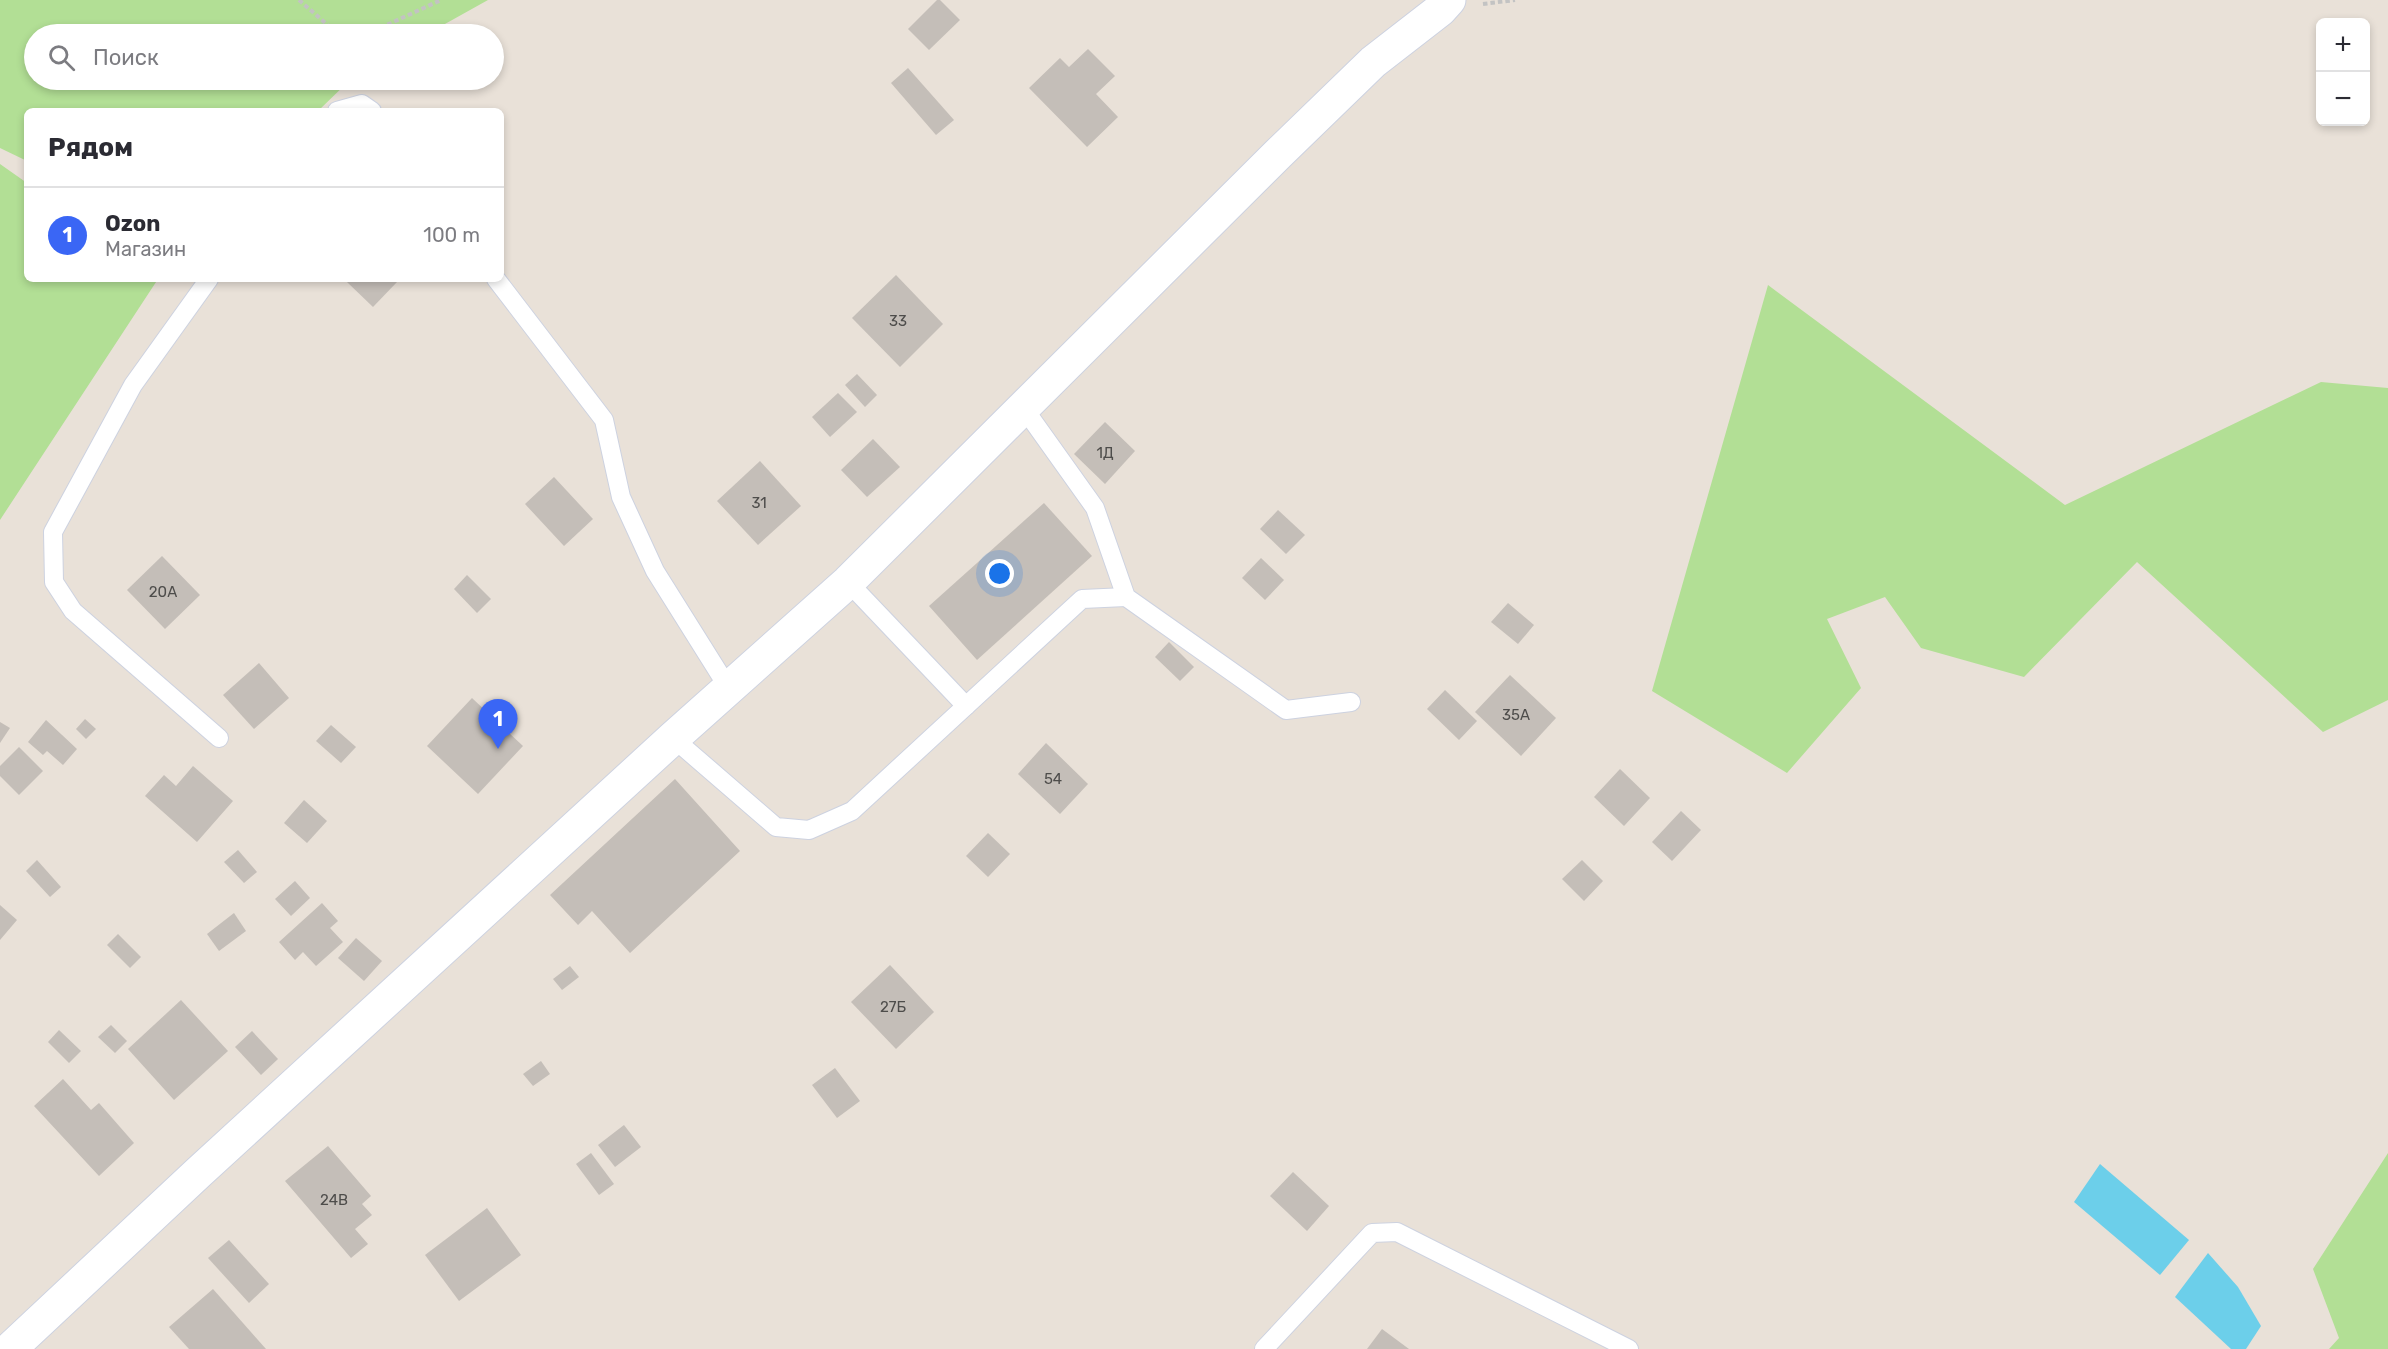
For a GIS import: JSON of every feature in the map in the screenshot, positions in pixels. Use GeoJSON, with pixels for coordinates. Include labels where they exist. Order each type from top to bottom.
{"type":"FeatureCollection","features":[{"type":"Feature","properties":{"kind":"street"},"geometry":{"type":"LineString","coordinates":[[10,1349],[207,1165],[673,738],[848,582],[1365,70],[1440,10],[1449,0]]}},
{"type":"Feature","properties":{"kind":"lane"},"geometry":{"type":"LineString","coordinates":[[348,108],[362,104],[368,108]]}},
{"type":"Feature","properties":{"kind":"lane"},"geometry":{"type":"LineString","coordinates":[[207,282],[133,384],[53,532],[53,572],[54,582],[73,611],[219,738]]}},
{"type":"Feature","properties":{"kind":"lane"},"geometry":{"type":"LineString","coordinates":[[498,282],[604,420],[621,497],[655,572],[729,689]]}},
{"type":"Feature","properties":{"kind":"lane"},"geometry":{"type":"LineString","coordinates":[[1023,407],[1095,508],[1126,597],[1286,710],[1351,702]]}},
{"type":"Feature","properties":{"kind":"lane"},"geometry":{"type":"LineString","coordinates":[[848,582],[966,706]]}},
{"type":"Feature","properties":{"kind":"lane"},"geometry":{"type":"LineString","coordinates":[[673,738],[776,827],[809,830],[852,811],[1082,599],[1126,597]]}},
{"type":"Feature","properties":{"kind":"lane"},"geometry":{"type":"LineString","coordinates":[[1264,1349],[1372,1233],[1397,1232],[1629,1349]]}},
{"type":"Feature","properties":{"kind":"path"},"geometry":{"type":"LineString","coordinates":[[299,0],[327,24]]}},
{"type":"Feature","properties":{"kind":"path"},"geometry":{"type":"LineString","coordinates":[[389,24],[441,0]]}},
{"type":"Feature","properties":{"kind":"green space"},"geometry":{"type":"Polygon","coordinates":[[[0,0],[488,0],[445,24],[24,24],[24,90],[340,90],[321,108],[24,108],[24,160],[0,148],[0,0]]]}},
{"type":"Feature","properties":{"kind":"green space"},"geometry":{"type":"Polygon","coordinates":[[[0,164],[24,181],[24,282],[156,282],[0,520],[0,164]]]}},
{"type":"Feature","properties":{"kind":"green space"},"geometry":{"type":"Polygon","coordinates":[[[1768,285],[2065,505],[2321,382],[2388,388],[2388,700],[2323,732],[2137,562],[2024,677],[1921,648],[1885,597],[1827,619],[1861,688],[1787,773],[1652,691],[1768,285]]]}},
{"type":"Feature","properties":{"kind":"green space"},"geometry":{"type":"Polygon","coordinates":[[[2388,1153],[2388,1349],[2329,1349],[2339,1338],[2313,1269],[2388,1153]]]}},
{"type":"Feature","properties":{"kind":"water"},"geometry":{"type":"Polygon","coordinates":[[[2100,1164],[2189,1240],[2160,1275],[2074,1202],[2100,1164]]]}},
{"type":"Feature","properties":{"kind":"water"},"geometry":{"type":"Polygon","coordinates":[[[2208,1253],[2238,1287],[2261,1326],[2246,1349],[2231,1349],[2175,1297],[2208,1253]]]}},
{"type":"Feature","properties":{"kind":"building"},"geometry":{"type":"Polygon","coordinates":[[[937,0],[940,0],[960,20],[929,50],[908,29],[937,0]]]}},
{"type":"Feature","properties":{"kind":"building"},"geometry":{"type":"Polygon","coordinates":[[[1088,49],[1115,76],[1096,94],[1118,117],[1087,147],[1029,88],[1060,58],[1069,67],[1088,49]]]}},
{"type":"Feature","properties":{"kind":"building"},"geometry":{"type":"Polygon","coordinates":[[[908,68],[954,120],[936,135],[891,83],[908,68]]]}},
{"type":"Feature","properties":{"kind":"building"},"geometry":{"type":"Polygon","coordinates":[[[896,275],[943,324],[900,367],[852,318],[896,275]]]}},
{"type":"Feature","properties":{"kind":"building"},"geometry":{"type":"Polygon","coordinates":[[[347,282],[397,282],[373,307],[347,282]]]}},
{"type":"Feature","properties":{"kind":"building"},"geometry":{"type":"Polygon","coordinates":[[[857,374],[877,395],[865,407],[845,385],[857,374]]]}},
{"type":"Feature","properties":{"kind":"building"},"geometry":{"type":"Polygon","coordinates":[[[838,393],[857,412],[830,437],[812,417],[838,393]]]}},
{"type":"Feature","properties":{"kind":"building"},"geometry":{"type":"Polygon","coordinates":[[[1105,422],[1135,451],[1105,484],[1074,454],[1105,422]]]}},
{"type":"Feature","properties":{"kind":"building"},"geometry":{"type":"Polygon","coordinates":[[[873,439],[900,467],[867,497],[841,470],[873,439]]]}},
{"type":"Feature","properties":{"kind":"building"},"geometry":{"type":"Polygon","coordinates":[[[760,461],[801,506],[758,545],[717,501],[760,461]]]}},
{"type":"Feature","properties":{"kind":"building"},"geometry":{"type":"Polygon","coordinates":[[[554,477],[593,519],[564,546],[525,504],[554,477]]]}},
{"type":"Feature","properties":{"kind":"building"},"geometry":{"type":"Polygon","coordinates":[[[1044,503],[1092,556],[977,660],[929,606],[1044,503]]]}},
{"type":"Feature","properties":{"kind":"building"},"geometry":{"type":"Polygon","coordinates":[[[1278,510],[1305,535],[1286,554],[1260,529],[1278,510]]]}},
{"type":"Feature","properties":{"kind":"building"},"geometry":{"type":"Polygon","coordinates":[[[162,556],[200,595],[165,629],[127,590],[162,556]]]}},
{"type":"Feature","properties":{"kind":"building"},"geometry":{"type":"Polygon","coordinates":[[[1261,558],[1284,580],[1265,600],[1242,578],[1261,558]]]}},
{"type":"Feature","properties":{"kind":"building"},"geometry":{"type":"Polygon","coordinates":[[[467,575],[491,599],[477,613],[454,589],[467,575]]]}},
{"type":"Feature","properties":{"kind":"building"},"geometry":{"type":"Polygon","coordinates":[[[1508,603],[1534,625],[1518,644],[1491,622],[1508,603]]]}},
{"type":"Feature","properties":{"kind":"building"},"geometry":{"type":"Polygon","coordinates":[[[1169,642],[1194,667],[1180,681],[1155,657],[1169,642]]]}},
{"type":"Feature","properties":{"kind":"building"},"geometry":{"type":"Polygon","coordinates":[[[259,663],[289,698],[254,729],[223,695],[259,663]]]}},
{"type":"Feature","properties":{"kind":"building"},"geometry":{"type":"Polygon","coordinates":[[[1510,675],[1556,718],[1521,756],[1475,712],[1510,675]]]}},
{"type":"Feature","properties":{"kind":"building"},"geometry":{"type":"Polygon","coordinates":[[[1445,690],[1477,721],[1459,740],[1427,709],[1445,690]]]}},
{"type":"Feature","properties":{"kind":"building"},"geometry":{"type":"Polygon","coordinates":[[[472,698],[523,746],[478,794],[427,746],[472,698]]]}},
{"type":"Feature","properties":{"kind":"building"},"geometry":{"type":"Polygon","coordinates":[[[85,719],[96,729],[86,739],[76,729],[85,719]]]}},
{"type":"Feature","properties":{"kind":"building"},"geometry":{"type":"Polygon","coordinates":[[[46,720],[77,749],[63,765],[47,751],[43,755],[28,742],[46,720]]]}},
{"type":"Feature","properties":{"kind":"building"},"geometry":{"type":"Polygon","coordinates":[[[0,722],[10,728],[0,743],[0,722]]]}},
{"type":"Feature","properties":{"kind":"building"},"geometry":{"type":"Polygon","coordinates":[[[331,725],[356,747],[341,763],[316,741],[331,725]]]}},
{"type":"Feature","properties":{"kind":"building"},"geometry":{"type":"Polygon","coordinates":[[[1046,743],[1088,784],[1060,814],[1018,774],[1046,743]]]}},
{"type":"Feature","properties":{"kind":"building"},"geometry":{"type":"Polygon","coordinates":[[[19,747],[43,771],[19,795],[0,776],[0,766],[19,747]]]}},
{"type":"Feature","properties":{"kind":"building"},"geometry":{"type":"Polygon","coordinates":[[[193,766],[233,801],[197,842],[145,796],[164,775],[176,786],[193,766]]]}},
{"type":"Feature","properties":{"kind":"building"},"geometry":{"type":"Polygon","coordinates":[[[1620,769],[1650,798],[1624,826],[1594,797],[1620,769]]]}},
{"type":"Feature","properties":{"kind":"building"},"geometry":{"type":"Polygon","coordinates":[[[675,779],[740,851],[630,953],[592,911],[578,925],[550,895],[675,779]]]}},
{"type":"Feature","properties":{"kind":"building"},"geometry":{"type":"Polygon","coordinates":[[[304,800],[327,821],[307,843],[284,823],[304,800]]]}},
{"type":"Feature","properties":{"kind":"building"},"geometry":{"type":"Polygon","coordinates":[[[1681,811],[1701,830],[1672,861],[1652,842],[1681,811]]]}},
{"type":"Feature","properties":{"kind":"building"},"geometry":{"type":"Polygon","coordinates":[[[988,833],[1010,854],[988,877],[966,856],[988,833]]]}},
{"type":"Feature","properties":{"kind":"building"},"geometry":{"type":"Polygon","coordinates":[[[238,850],[257,872],[244,883],[224,862],[238,850]]]}},
{"type":"Feature","properties":{"kind":"building"},"geometry":{"type":"Polygon","coordinates":[[[37,860],[61,887],[50,897],[26,871],[37,860]]]}},
{"type":"Feature","properties":{"kind":"building"},"geometry":{"type":"Polygon","coordinates":[[[1582,860],[1603,881],[1584,901],[1562,879],[1582,860]]]}},
{"type":"Feature","properties":{"kind":"building"},"geometry":{"type":"Polygon","coordinates":[[[295,881],[310,898],[291,916],[275,899],[295,881]]]}},
{"type":"Feature","properties":{"kind":"building"},"geometry":{"type":"Polygon","coordinates":[[[322,903],[338,921],[330,928],[343,942],[316,966],[303,952],[295,960],[279,942],[322,903]]]}},
{"type":"Feature","properties":{"kind":"building"},"geometry":{"type":"Polygon","coordinates":[[[0,905],[17,920],[0,940],[0,905]]]}},
{"type":"Feature","properties":{"kind":"building"},"geometry":{"type":"Polygon","coordinates":[[[234,913],[246,931],[219,951],[207,934],[234,913]]]}},
{"type":"Feature","properties":{"kind":"building"},"geometry":{"type":"Polygon","coordinates":[[[118,934],[141,957],[130,968],[107,945],[118,934]]]}},
{"type":"Feature","properties":{"kind":"building"},"geometry":{"type":"Polygon","coordinates":[[[356,938],[382,961],[364,981],[338,958],[356,938]]]}},
{"type":"Feature","properties":{"kind":"building"},"geometry":{"type":"Polygon","coordinates":[[[890,965],[934,1012],[896,1049],[851,1002],[890,965]]]}},
{"type":"Feature","properties":{"kind":"building"},"geometry":{"type":"Polygon","coordinates":[[[570,966],[579,977],[562,990],[553,979],[570,966]]]}},
{"type":"Feature","properties":{"kind":"building"},"geometry":{"type":"Polygon","coordinates":[[[181,1000],[228,1051],[174,1100],[128,1049],[181,1000]]]}},
{"type":"Feature","properties":{"kind":"building"},"geometry":{"type":"Polygon","coordinates":[[[111,1025],[127,1041],[115,1053],[98,1037],[111,1025]]]}},
{"type":"Feature","properties":{"kind":"building"},"geometry":{"type":"Polygon","coordinates":[[[59,1030],[81,1051],[69,1063],[48,1042],[59,1030]]]}},
{"type":"Feature","properties":{"kind":"building"},"geometry":{"type":"Polygon","coordinates":[[[252,1031],[278,1059],[261,1075],[235,1047],[252,1031]]]}},
{"type":"Feature","properties":{"kind":"building"},"geometry":{"type":"Polygon","coordinates":[[[541,1061],[550,1074],[533,1086],[523,1074],[541,1061]]]}},
{"type":"Feature","properties":{"kind":"building"},"geometry":{"type":"Polygon","coordinates":[[[835,1068],[860,1101],[837,1118],[812,1085],[835,1068]]]}},
{"type":"Feature","properties":{"kind":"building"},"geometry":{"type":"Polygon","coordinates":[[[63,1079],[91,1110],[99,1103],[134,1143],[99,1176],[34,1106],[63,1079]]]}},
{"type":"Feature","properties":{"kind":"building"},"geometry":{"type":"Polygon","coordinates":[[[624,1125],[641,1147],[615,1167],[598,1145],[624,1125]]]}},
{"type":"Feature","properties":{"kind":"building"},"geometry":{"type":"Polygon","coordinates":[[[328,1146],[371,1196],[362,1204],[372,1215],[355,1229],[368,1244],[351,1258],[285,1181],[328,1146]]]}},
{"type":"Feature","properties":{"kind":"building"},"geometry":{"type":"Polygon","coordinates":[[[591,1153],[614,1184],[599,1195],[576,1164],[591,1153]]]}},
{"type":"Feature","properties":{"kind":"building"},"geometry":{"type":"Polygon","coordinates":[[[1293,1172],[1329,1206],[1307,1231],[1270,1196],[1293,1172]]]}},
{"type":"Feature","properties":{"kind":"building"},"geometry":{"type":"Polygon","coordinates":[[[487,1208],[521,1255],[459,1301],[425,1255],[487,1208]]]}},
{"type":"Feature","properties":{"kind":"building"},"geometry":{"type":"Polygon","coordinates":[[[229,1240],[269,1284],[249,1303],[208,1258],[229,1240]]]}},
{"type":"Feature","properties":{"kind":"building"},"geometry":{"type":"Polygon","coordinates":[[[213,1289],[266,1349],[189,1349],[169,1327],[213,1289]]]}},
{"type":"Feature","properties":{"kind":"building"},"geometry":{"type":"Polygon","coordinates":[[[1382,1329],[1409,1349],[1367,1349],[1382,1329]]]}},
{"type":"Feature","properties":{"kind":"place","name":"Ozon"},"geometry":{"type":"Point","coordinates":[498,749]}}]}
